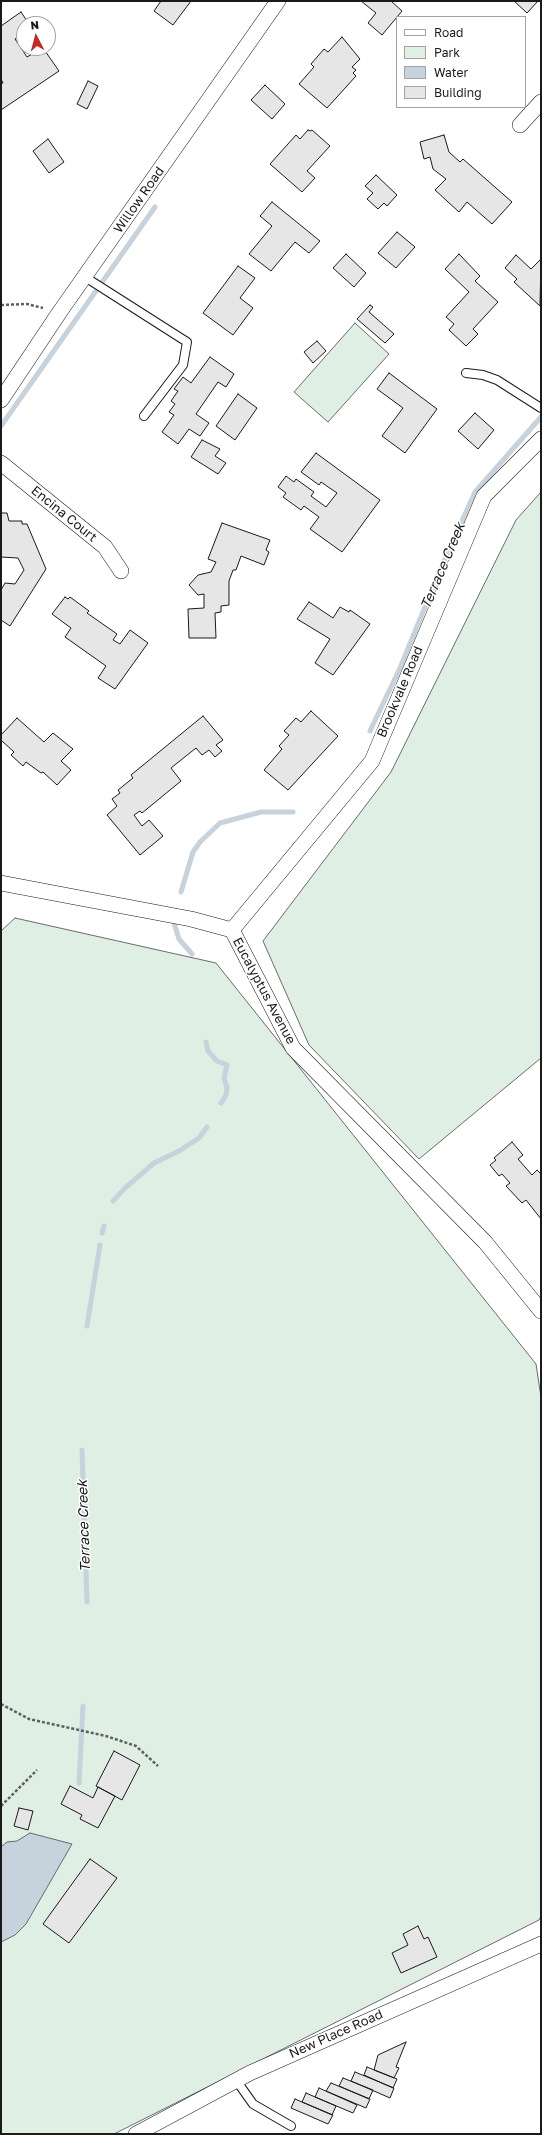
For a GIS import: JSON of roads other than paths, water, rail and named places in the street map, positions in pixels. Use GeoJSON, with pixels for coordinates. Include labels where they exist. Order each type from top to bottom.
{"type":"FeatureCollection","features":[{"type":"Feature","properties":{"kind":"street","name":"Willow Road"},"geometry":{"type":"LineString","coordinates":[[1,400],[59,313],[87,278],[278,1]]}},
{"type":"Feature","properties":{"kind":"street"},"geometry":{"type":"LineString","coordinates":[[520,126],[541,102]]}},
{"type":"Feature","properties":{"kind":"street","name":"Brookvale Road"},"geometry":{"type":"LineString","coordinates":[[232,930],[372,761],[484,496],[541,439]]}},
{"type":"Feature","properties":{"kind":"street","name":"Encina Court"},"geometry":{"type":"LineString","coordinates":[[1,463],[105,547],[121,571]]}},
{"type":"Feature","properties":{"kind":"street","name":"Eucalyptus Avenue"},"geometry":{"type":"LineString","coordinates":[[1,883],[191,919],[232,930],[293,1048],[485,1242],[541,1311]]}},
{"type":"Feature","properties":{"kind":"street","name":"New Place Road"},"geometry":{"type":"LineString","coordinates":[[136,2134],[236,2080],[541,1944]]}},
{"type":"Feature","properties":{"kind":"lane"},"geometry":{"type":"LineString","coordinates":[[87,278],[187,342],[182,365],[144,416]]}},
{"type":"Feature","properties":{"kind":"lane"},"geometry":{"type":"LineString","coordinates":[[466,372],[483,375],[497,380],[539,407]]}},
{"type":"Feature","properties":{"kind":"lane"},"geometry":{"type":"LineString","coordinates":[[236,2080],[253,2104],[291,2126]]}},
{"type":"Feature","properties":{"kind":"water"},"geometry":{"type":"Polygon","coordinates":[[[30,1833],[72,1844],[26,1924],[15,1935],[1,1942],[1,1847],[7,1842],[17,1841],[30,1833]]]}},
{"type":"Feature","properties":{"kind":"waterway"},"geometry":{"type":"LineString","coordinates":[[1,426],[155,207]]}},
{"type":"Feature","properties":{"kind":"waterway","name":"Terrace Creek"},"geometry":{"type":"LineString","coordinates":[[370,731],[400,668],[441,568],[475,492],[541,417]]}},
{"type":"Feature","properties":{"kind":"waterway","name":"Terrace Creek"},"geometry":{"type":"LineString","coordinates":[[181,892],[193,852],[200,842],[220,823],[261,812],[293,812]]}},
{"type":"Feature","properties":{"kind":"waterway","name":"Terrace Creek"},"geometry":{"type":"LineString","coordinates":[[174,923],[179,939],[192,954]]}},
{"type":"Feature","properties":{"kind":"waterway","name":"Terrace Creek"},"geometry":{"type":"LineString","coordinates":[[206,1042],[208,1051],[217,1061],[227,1065],[224,1078],[227,1088],[226,1095],[221,1103]]}},
{"type":"Feature","properties":{"kind":"waterway","name":"Terrace Creek"},"geometry":{"type":"LineString","coordinates":[[113,1201],[125,1188],[154,1163],[179,1151],[199,1138],[207,1127]]}},
{"type":"Feature","properties":{"kind":"waterway","name":"Terrace Creek"},"geometry":{"type":"LineString","coordinates":[[102,1233],[104,1226]]}},
{"type":"Feature","properties":{"kind":"waterway","name":"Terrace Creek"},"geometry":{"type":"LineString","coordinates":[[87,1326],[100,1245]]}},
{"type":"Feature","properties":{"kind":"waterway","name":"Terrace Creek"},"geometry":{"type":"LineString","coordinates":[[82,1450],[87,1602]]}},
{"type":"Feature","properties":{"kind":"waterway","name":"Terrace Creek"},"geometry":{"type":"LineString","coordinates":[[79,1783],[83,1706]]}}]}
